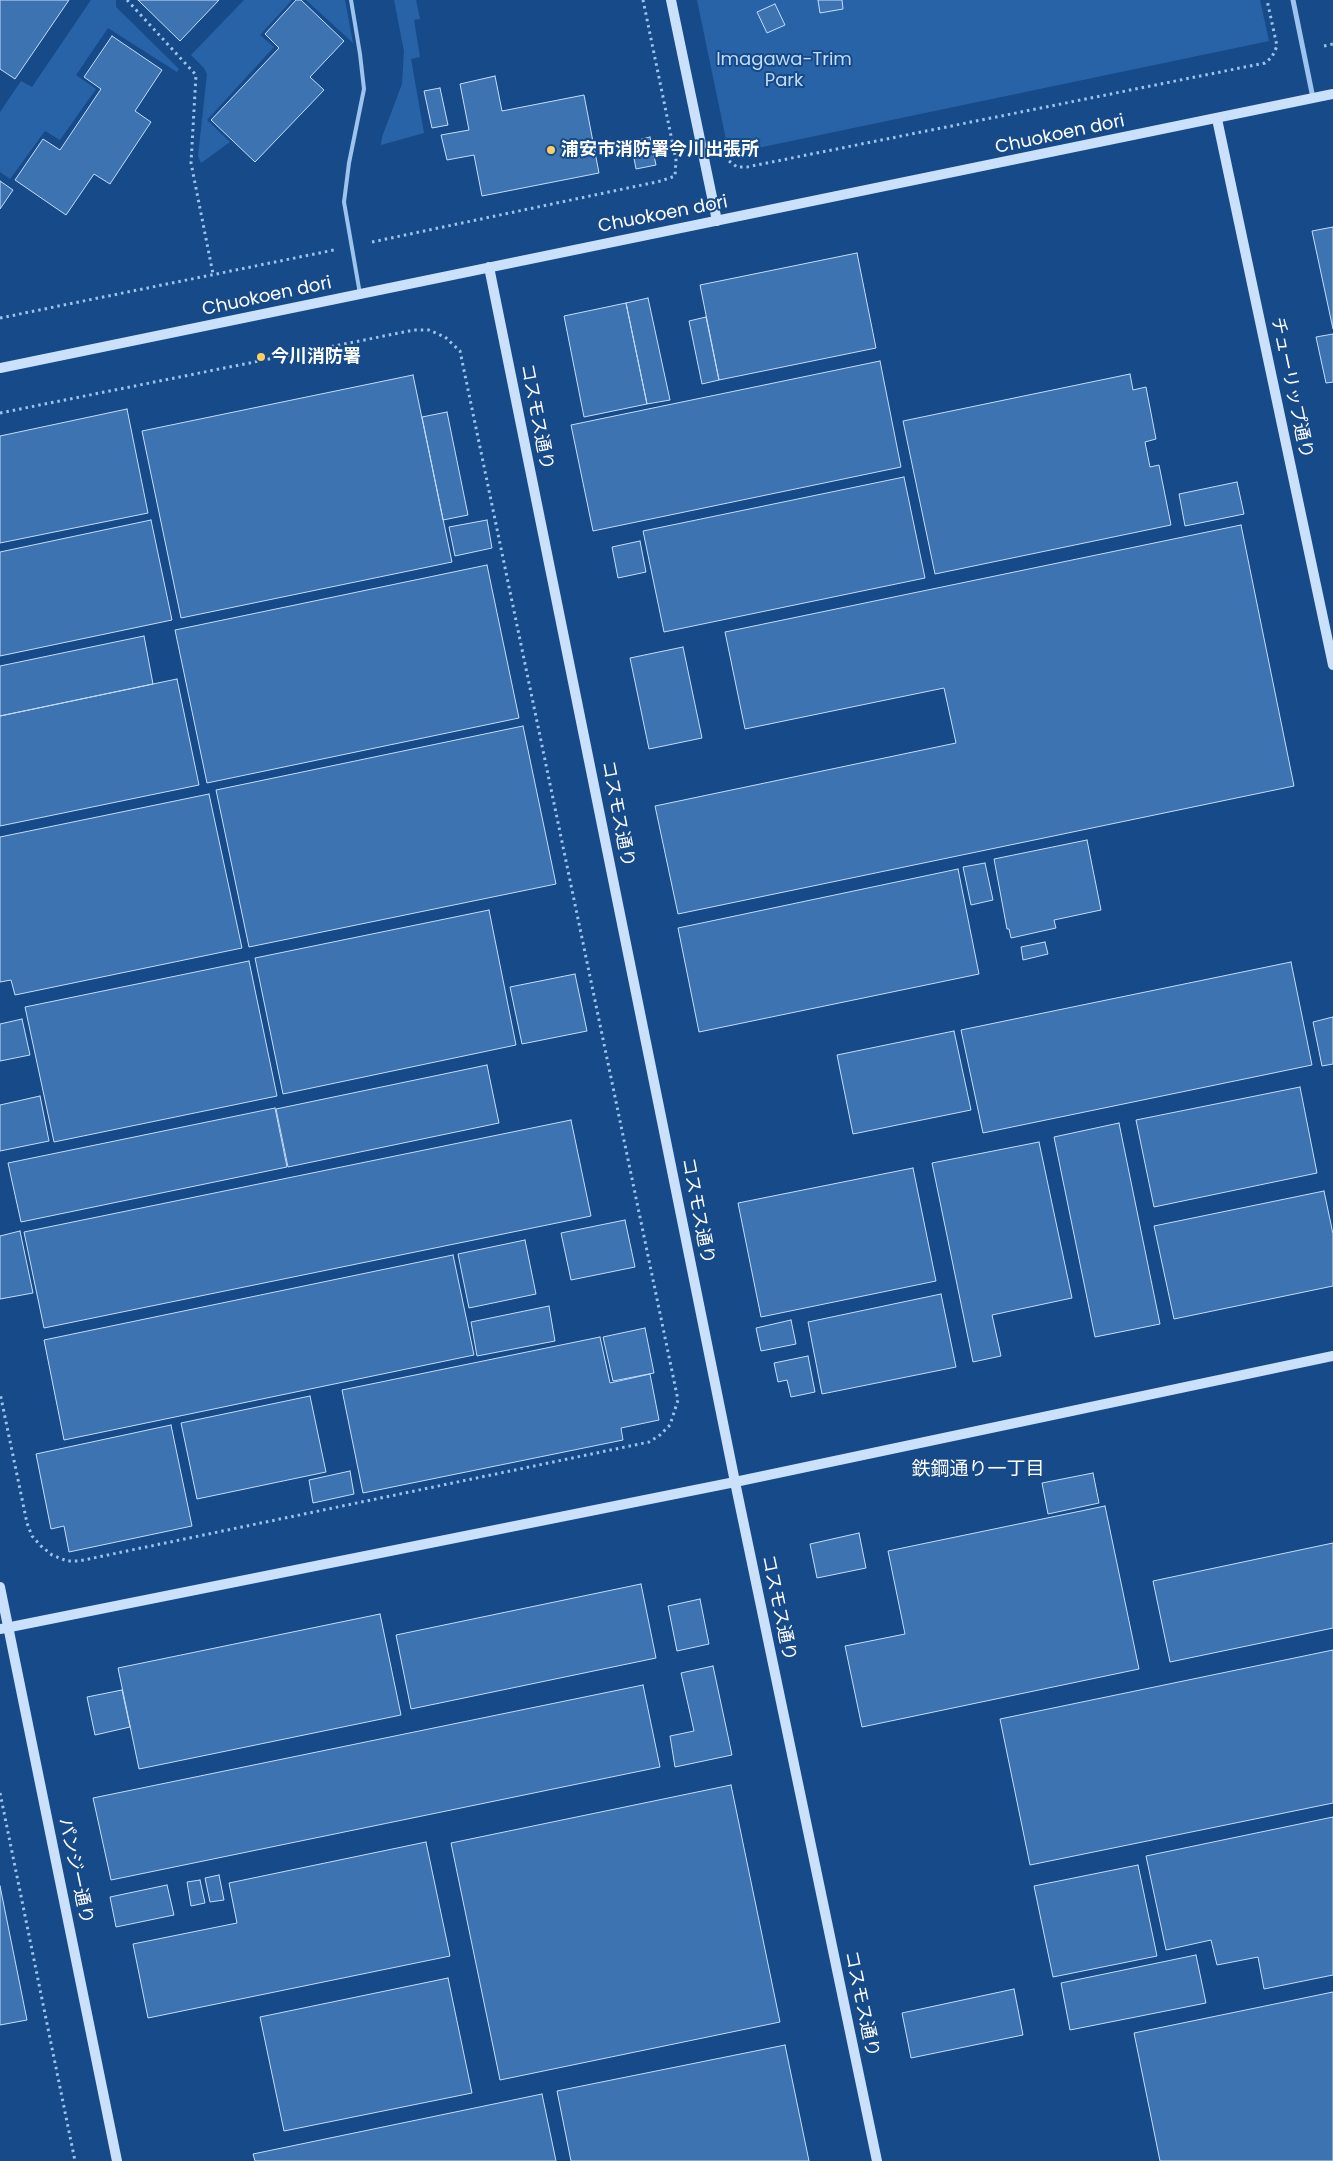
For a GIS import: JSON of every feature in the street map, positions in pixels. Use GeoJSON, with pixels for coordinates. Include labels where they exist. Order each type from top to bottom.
{"type":"FeatureCollection","features":[{"type":"Feature","properties":{"kind":"street"},"geometry":{"type":"LineString","coordinates":[[670,0],[717,222]]}},
{"type":"Feature","properties":{"kind":"street"},"geometry":{"type":"LineString","coordinates":[[1293,0],[1313,98]]}},
{"type":"Feature","properties":{"kind":"street","name":"Chuokoen dori"},"geometry":{"type":"LineString","coordinates":[[0,368],[1333,94]]}},
{"type":"Feature","properties":{"kind":"street","name":"チューリップ通り"},"geometry":{"type":"LineString","coordinates":[[1217,119],[1333,665]]}},
{"type":"Feature","properties":{"kind":"street","name":"コスモス通り"},"geometry":{"type":"LineString","coordinates":[[489,267],[735,1482],[877,2161]]}},
{"type":"Feature","properties":{"kind":"street"},"geometry":{"type":"LineString","coordinates":[[4,1628],[735,1482],[1333,1356]]}},
{"type":"Feature","properties":{"kind":"street","name":"パンジー通り"},"geometry":{"type":"LineString","coordinates":[[0,1587],[4,1628],[117,2161]]}},
{"type":"Feature","properties":{"kind":"lane"},"geometry":{"type":"LineString","coordinates":[[351,0],[364,89],[349,164],[344,202],[360,295]]}},
{"type":"Feature","properties":{"kind":"path"},"geometry":{"type":"LineString","coordinates":[[127,0],[196,75],[191,163],[213,274]]}},
{"type":"Feature","properties":{"kind":"path"},"geometry":{"type":"LineString","coordinates":[[372,242],[661,181],[675,176],[676,160],[643,0]]}},
{"type":"Feature","properties":{"kind":"path"},"geometry":{"type":"LineString","coordinates":[[726,158],[737,167],[747,167],[1265,63],[1272,57],[1277,46],[1267,0]]}},
{"type":"Feature","properties":{"kind":"path"},"geometry":{"type":"LineString","coordinates":[[0,318],[351,246]]}},
{"type":"Feature","properties":{"kind":"path"},"geometry":{"type":"LineString","coordinates":[[0,414],[414,330],[429,330],[445,337],[460,351],[678,1400],[670,1425],[649,1442],[79,1561],[67,1560],[52,1555],[32,1536],[27,1523],[0,1393]]}},
{"type":"Feature","properties":{"kind":"path"},"geometry":{"type":"LineString","coordinates":[[0,1793],[75,2161]]}},
{"type":"Feature","properties":{"kind":"green space"},"geometry":{"type":"Polygon","coordinates":[[[91,0],[116,0],[116,7],[179,69],[177,72],[108,28],[76,75],[96,89],[60,140],[45,131],[10,179],[0,172],[0,112],[21,81],[32,87],[91,0]]]}},
{"type":"Feature","properties":{"kind":"green space"},"geometry":{"type":"Polygon","coordinates":[[[244,0],[292,0],[260,35],[274,47],[207,120],[230,142],[201,163],[198,156],[207,74],[204,68],[191,55],[244,0]]]}},
{"type":"Feature","properties":{"kind":"green space"},"geometry":{"type":"Polygon","coordinates":[[[306,0],[345,0],[353,43],[306,0]]]}},
{"type":"Feature","properties":{"kind":"green space"},"geometry":{"type":"Polygon","coordinates":[[[394,0],[416,0],[420,19],[414,20],[420,57],[411,59],[424,133],[381,145],[382,137],[402,84],[404,51],[394,0]]]}},
{"type":"Feature","properties":{"kind":"green space","name":"Imagawa-Trim Park"},"geometry":{"type":"Polygon","coordinates":[[[697,0],[1260,0],[1269,41],[729,154],[697,0]]]}},
{"type":"Feature","properties":{"kind":"building"},"geometry":{"type":"Polygon","coordinates":[[[0,0],[69,0],[15,79],[0,69],[0,0]]]}},
{"type":"Feature","properties":{"kind":"building"},"geometry":{"type":"Polygon","coordinates":[[[138,0],[219,0],[180,41],[138,0]]]}},
{"type":"Feature","properties":{"kind":"building"},"geometry":{"type":"Polygon","coordinates":[[[296,0],[301,0],[344,41],[310,77],[324,90],[255,162],[211,120],[279,48],[265,34],[296,0]]]}},
{"type":"Feature","properties":{"kind":"building"},"geometry":{"type":"Polygon","coordinates":[[[818,0],[842,0],[843,9],[820,13],[818,0]]]}},
{"type":"Feature","properties":{"kind":"building"},"geometry":{"type":"Polygon","coordinates":[[[775,4],[785,25],[767,33],[757,12],[775,4]]]}},
{"type":"Feature","properties":{"kind":"building"},"geometry":{"type":"Polygon","coordinates":[[[112,36],[162,70],[135,111],[151,122],[110,184],[94,174],[66,215],[15,180],[43,139],[60,150],[101,89],[84,77],[112,36]]]}},
{"type":"Feature","properties":{"kind":"building","name":"浦安市消防署今川出張所"},"geometry":{"type":"Polygon","coordinates":[[[495,76],[502,111],[584,95],[599,173],[482,196],[474,155],[447,160],[441,135],[469,130],[460,84],[495,76]]]}},
{"type":"Feature","properties":{"kind":"building"},"geometry":{"type":"Polygon","coordinates":[[[440,88],[448,125],[432,128],[424,91],[440,88]]]}},
{"type":"Feature","properties":{"kind":"building"},"geometry":{"type":"Polygon","coordinates":[[[650,137],[656,165],[636,169],[631,142],[650,137]]]}},
{"type":"Feature","properties":{"kind":"building"},"geometry":{"type":"Polygon","coordinates":[[[0,181],[13,190],[0,209],[0,181]]]}},
{"type":"Feature","properties":{"kind":"building"},"geometry":{"type":"Polygon","coordinates":[[[1333,227],[1333,329],[1312,231],[1333,227]]]}},
{"type":"Feature","properties":{"kind":"building"},"geometry":{"type":"Polygon","coordinates":[[[857,253],[876,348],[719,380],[700,285],[857,253]]]}},
{"type":"Feature","properties":{"kind":"building"},"geometry":{"type":"Polygon","coordinates":[[[648,298],[670,400],[647,404],[626,303],[648,298]]]}},
{"type":"Feature","properties":{"kind":"building"},"geometry":{"type":"Polygon","coordinates":[[[626,303],[647,404],[584,417],[564,316],[626,303]]]}},
{"type":"Feature","properties":{"kind":"building"},"geometry":{"type":"Polygon","coordinates":[[[706,317],[719,380],[702,384],[689,321],[706,317]]]}},
{"type":"Feature","properties":{"kind":"building"},"geometry":{"type":"Polygon","coordinates":[[[1333,334],[1333,382],[1326,383],[1316,337],[1333,334]]]}},
{"type":"Feature","properties":{"kind":"building"},"geometry":{"type":"Polygon","coordinates":[[[880,361],[901,467],[593,531],[571,425],[880,361]]]}},
{"type":"Feature","properties":{"kind":"building"},"geometry":{"type":"Polygon","coordinates":[[[1130,374],[1133,390],[1146,387],[1156,439],[1145,442],[1150,467],[1159,465],[1171,525],[935,574],[903,421],[1130,374]]]}},
{"type":"Feature","properties":{"kind":"building"},"geometry":{"type":"Polygon","coordinates":[[[413,375],[452,562],[181,618],[142,431],[413,375]]]}},
{"type":"Feature","properties":{"kind":"building"},"geometry":{"type":"Polygon","coordinates":[[[127,409],[148,513],[0,543],[0,436],[127,409]]]}},
{"type":"Feature","properties":{"kind":"building"},"geometry":{"type":"Polygon","coordinates":[[[447,412],[468,515],[443,520],[422,417],[447,412]]]}},
{"type":"Feature","properties":{"kind":"building"},"geometry":{"type":"Polygon","coordinates":[[[904,477],[925,578],[664,632],[643,531],[904,477]]]}},
{"type":"Feature","properties":{"kind":"building"},"geometry":{"type":"Polygon","coordinates":[[[1237,482],[1244,514],[1185,526],[1179,494],[1237,482]]]}},
{"type":"Feature","properties":{"kind":"building"},"geometry":{"type":"Polygon","coordinates":[[[151,520],[172,620],[0,656],[0,552],[151,520]]]}},
{"type":"Feature","properties":{"kind":"building"},"geometry":{"type":"Polygon","coordinates":[[[487,520],[492,548],[455,556],[449,527],[487,520]]]}},
{"type":"Feature","properties":{"kind":"building"},"geometry":{"type":"Polygon","coordinates":[[[1241,525],[1294,786],[678,914],[655,806],[956,743],[944,688],[745,729],[725,632],[1241,525]]]}},
{"type":"Feature","properties":{"kind":"building"},"geometry":{"type":"Polygon","coordinates":[[[640,541],[646,572],[618,578],[612,547],[640,541]]]}},
{"type":"Feature","properties":{"kind":"building"},"geometry":{"type":"Polygon","coordinates":[[[487,565],[519,718],[207,783],[175,630],[487,565]]]}},
{"type":"Feature","properties":{"kind":"building"},"geometry":{"type":"Polygon","coordinates":[[[144,636],[153,684],[0,716],[0,666],[144,636]]]}},
{"type":"Feature","properties":{"kind":"building"},"geometry":{"type":"Polygon","coordinates":[[[683,647],[702,738],[649,749],[630,658],[683,647]]]}},
{"type":"Feature","properties":{"kind":"building"},"geometry":{"type":"Polygon","coordinates":[[[177,679],[199,785],[0,826],[0,716],[177,679]]]}},
{"type":"Feature","properties":{"kind":"building"},"geometry":{"type":"Polygon","coordinates":[[[523,726],[556,884],[249,947],[216,790],[523,726]]]}},
{"type":"Feature","properties":{"kind":"building"},"geometry":{"type":"Polygon","coordinates":[[[209,794],[242,948],[15,995],[11,980],[0,982],[0,837],[209,794]]]}},
{"type":"Feature","properties":{"kind":"building"},"geometry":{"type":"Polygon","coordinates":[[[1087,840],[1101,910],[1054,920],[1056,928],[1011,938],[1009,929],[1007,929],[994,859],[1087,840]]]}},
{"type":"Feature","properties":{"kind":"building"},"geometry":{"type":"Polygon","coordinates":[[[985,863],[993,900],[971,905],[963,867],[985,863]]]}},
{"type":"Feature","properties":{"kind":"building"},"geometry":{"type":"Polygon","coordinates":[[[958,869],[979,974],[699,1032],[678,928],[958,869]]]}},
{"type":"Feature","properties":{"kind":"building"},"geometry":{"type":"Polygon","coordinates":[[[489,910],[516,1045],[283,1094],[255,958],[489,910]]]}},
{"type":"Feature","properties":{"kind":"building"},"geometry":{"type":"Polygon","coordinates":[[[1045,942],[1048,954],[1023,960],[1021,947],[1045,942]]]}},
{"type":"Feature","properties":{"kind":"building"},"geometry":{"type":"Polygon","coordinates":[[[249,961],[277,1096],[54,1142],[25,1007],[249,961]]]}},
{"type":"Feature","properties":{"kind":"building"},"geometry":{"type":"Polygon","coordinates":[[[1291,962],[1312,1065],[983,1133],[961,1030],[1291,962]]]}},
{"type":"Feature","properties":{"kind":"building"},"geometry":{"type":"Polygon","coordinates":[[[575,974],[587,1031],[522,1044],[510,987],[575,974]]]}},
{"type":"Feature","properties":{"kind":"building"},"geometry":{"type":"Polygon","coordinates":[[[1333,1017],[1333,1064],[1322,1066],[1313,1022],[1333,1017]]]}},
{"type":"Feature","properties":{"kind":"building"},"geometry":{"type":"Polygon","coordinates":[[[22,1019],[30,1055],[0,1061],[0,1024],[22,1019]]]}},
{"type":"Feature","properties":{"kind":"building"},"geometry":{"type":"Polygon","coordinates":[[[954,1031],[971,1110],[853,1134],[837,1055],[954,1031]]]}},
{"type":"Feature","properties":{"kind":"building"},"geometry":{"type":"Polygon","coordinates":[[[487,1065],[499,1123],[288,1167],[276,1109],[487,1065]]]}},
{"type":"Feature","properties":{"kind":"building"},"geometry":{"type":"Polygon","coordinates":[[[1300,1087],[1317,1173],[1154,1207],[1136,1120],[1300,1087]]]}},
{"type":"Feature","properties":{"kind":"building"},"geometry":{"type":"Polygon","coordinates":[[[40,1096],[49,1141],[0,1151],[0,1105],[40,1096]]]}},
{"type":"Feature","properties":{"kind":"building"},"geometry":{"type":"Polygon","coordinates":[[[275,1108],[287,1167],[21,1222],[8,1163],[275,1108]]]}},
{"type":"Feature","properties":{"kind":"building"},"geometry":{"type":"Polygon","coordinates":[[[571,1120],[591,1216],[44,1328],[24,1232],[571,1120]]]}},
{"type":"Feature","properties":{"kind":"building"},"geometry":{"type":"Polygon","coordinates":[[[1119,1123],[1160,1324],[1095,1337],[1054,1137],[1119,1123]]]}},
{"type":"Feature","properties":{"kind":"building"},"geometry":{"type":"Polygon","coordinates":[[[1039,1142],[1072,1298],[992,1315],[1001,1356],[973,1362],[932,1163],[1039,1142]]]}},
{"type":"Feature","properties":{"kind":"building"},"geometry":{"type":"Polygon","coordinates":[[[913,1168],[936,1281],[761,1317],[738,1203],[913,1168]]]}},
{"type":"Feature","properties":{"kind":"building"},"geometry":{"type":"Polygon","coordinates":[[[1324,1191],[1333,1234],[1333,1286],[1174,1319],[1154,1226],[1324,1191]]]}},
{"type":"Feature","properties":{"kind":"building"},"geometry":{"type":"Polygon","coordinates":[[[625,1220],[635,1267],[571,1280],[561,1233],[625,1220]]]}},
{"type":"Feature","properties":{"kind":"building"},"geometry":{"type":"Polygon","coordinates":[[[20,1231],[33,1293],[0,1299],[0,1236],[20,1231]]]}},
{"type":"Feature","properties":{"kind":"building"},"geometry":{"type":"Polygon","coordinates":[[[525,1240],[536,1294],[469,1308],[458,1254],[525,1240]]]}},
{"type":"Feature","properties":{"kind":"building"},"geometry":{"type":"Polygon","coordinates":[[[453,1255],[474,1355],[64,1440],[44,1340],[453,1255]]]}},
{"type":"Feature","properties":{"kind":"building"},"geometry":{"type":"Polygon","coordinates":[[[941,1294],[956,1367],[822,1394],[808,1322],[941,1294]]]}},
{"type":"Feature","properties":{"kind":"building"},"geometry":{"type":"Polygon","coordinates":[[[549,1306],[555,1341],[477,1356],[471,1322],[549,1306]]]}},
{"type":"Feature","properties":{"kind":"building"},"geometry":{"type":"Polygon","coordinates":[[[791,1320],[796,1344],[761,1351],[756,1328],[791,1320]]]}},
{"type":"Feature","properties":{"kind":"building"},"geometry":{"type":"Polygon","coordinates":[[[645,1328],[654,1373],[613,1381],[603,1337],[645,1328]]]}},
{"type":"Feature","properties":{"kind":"building"},"geometry":{"type":"Polygon","coordinates":[[[600,1337],[610,1383],[650,1374],[659,1420],[621,1428],[623,1440],[363,1493],[342,1390],[600,1337]]]}},
{"type":"Feature","properties":{"kind":"building"},"geometry":{"type":"Polygon","coordinates":[[[808,1356],[815,1392],[791,1397],[787,1380],[778,1382],[774,1363],[808,1356]]]}},
{"type":"Feature","properties":{"kind":"building"},"geometry":{"type":"Polygon","coordinates":[[[310,1396],[326,1472],[197,1499],[181,1423],[310,1396]]]}},
{"type":"Feature","properties":{"kind":"building"},"geometry":{"type":"Polygon","coordinates":[[[171,1425],[192,1526],[69,1552],[64,1526],[51,1529],[36,1454],[171,1425]]]}},
{"type":"Feature","properties":{"kind":"building"},"geometry":{"type":"Polygon","coordinates":[[[350,1471],[354,1494],[313,1503],[309,1480],[350,1471]]]}},
{"type":"Feature","properties":{"kind":"building"},"geometry":{"type":"Polygon","coordinates":[[[1093,1473],[1099,1503],[1048,1514],[1042,1483],[1093,1473]]]}},
{"type":"Feature","properties":{"kind":"building"},"geometry":{"type":"Polygon","coordinates":[[[1105,1506],[1139,1669],[862,1727],[845,1646],[905,1634],[888,1551],[1105,1506]]]}},
{"type":"Feature","properties":{"kind":"building"},"geometry":{"type":"Polygon","coordinates":[[[859,1533],[866,1568],[817,1578],[810,1544],[859,1533]]]}},
{"type":"Feature","properties":{"kind":"building"},"geometry":{"type":"Polygon","coordinates":[[[1333,1543],[1333,1628],[1170,1662],[1153,1581],[1333,1543]]]}},
{"type":"Feature","properties":{"kind":"building"},"geometry":{"type":"Polygon","coordinates":[[[641,1584],[656,1658],[411,1709],[396,1635],[641,1584]]]}},
{"type":"Feature","properties":{"kind":"building"},"geometry":{"type":"Polygon","coordinates":[[[700,1599],[709,1644],[677,1651],[668,1606],[700,1599]]]}},
{"type":"Feature","properties":{"kind":"building"},"geometry":{"type":"Polygon","coordinates":[[[380,1614],[401,1715],[139,1769],[118,1668],[380,1614]]]}},
{"type":"Feature","properties":{"kind":"building"},"geometry":{"type":"Polygon","coordinates":[[[1333,1650],[1333,1803],[1030,1865],[1000,1719],[1333,1650]]]}},
{"type":"Feature","properties":{"kind":"building"},"geometry":{"type":"Polygon","coordinates":[[[713,1666],[732,1755],[675,1767],[670,1736],[694,1731],[681,1673],[713,1666]]]}},
{"type":"Feature","properties":{"kind":"building"},"geometry":{"type":"Polygon","coordinates":[[[643,1685],[660,1767],[111,1880],[93,1798],[643,1685]]]}},
{"type":"Feature","properties":{"kind":"building"},"geometry":{"type":"Polygon","coordinates":[[[122,1690],[130,1727],[95,1735],[87,1697],[122,1690]]]}},
{"type":"Feature","properties":{"kind":"building"},"geometry":{"type":"Polygon","coordinates":[[[731,1785],[780,2022],[500,2080],[451,1843],[731,1785]]]}},
{"type":"Feature","properties":{"kind":"building"},"geometry":{"type":"Polygon","coordinates":[[[1333,1817],[1333,1975],[1264,1989],[1258,1957],[1217,1965],[1211,1940],[1166,1950],[1146,1856],[1333,1817]]]}},
{"type":"Feature","properties":{"kind":"building"},"geometry":{"type":"Polygon","coordinates":[[[426,1842],[450,1956],[148,2018],[133,1944],[237,1923],[229,1883],[426,1842]]]}},
{"type":"Feature","properties":{"kind":"building"},"geometry":{"type":"Polygon","coordinates":[[[1138,1865],[1157,1956],[1053,1977],[1034,1886],[1138,1865]]]}},
{"type":"Feature","properties":{"kind":"building"},"geometry":{"type":"Polygon","coordinates":[[[219,1875],[224,1900],[210,1902],[205,1878],[219,1875]]]}},
{"type":"Feature","properties":{"kind":"building"},"geometry":{"type":"Polygon","coordinates":[[[200,1880],[205,1903],[191,1906],[187,1882],[200,1880]]]}},
{"type":"Feature","properties":{"kind":"building"},"geometry":{"type":"Polygon","coordinates":[[[167,1885],[174,1915],[116,1927],[110,1897],[167,1885]]]}},
{"type":"Feature","properties":{"kind":"building"},"geometry":{"type":"Polygon","coordinates":[[[0,1886],[27,2020],[0,2025],[0,1886]]]}},
{"type":"Feature","properties":{"kind":"building"},"geometry":{"type":"Polygon","coordinates":[[[1196,1955],[1206,2003],[1070,2030],[1061,1983],[1196,1955]]]}},
{"type":"Feature","properties":{"kind":"building"},"geometry":{"type":"Polygon","coordinates":[[[448,1978],[472,2093],[284,2131],[260,2017],[448,1978]]]}},
{"type":"Feature","properties":{"kind":"building"},"geometry":{"type":"Polygon","coordinates":[[[1014,1989],[1023,2035],[911,2058],[902,2013],[1014,1989]]]}},
{"type":"Feature","properties":{"kind":"building"},"geometry":{"type":"Polygon","coordinates":[[[1333,1992],[1333,2161],[1160,2161],[1134,2033],[1333,1992]]]}},
{"type":"Feature","properties":{"kind":"building"},"geometry":{"type":"Polygon","coordinates":[[[785,2045],[809,2161],[571,2161],[557,2091],[785,2045]]]}},
{"type":"Feature","properties":{"kind":"building"},"geometry":{"type":"Polygon","coordinates":[[[542,2094],[556,2161],[255,2161],[253,2154],[542,2094]]]}},
{"type":"Feature","properties":{"kind":"place","name":"浦安市消防署今川出張所"},"geometry":{"type":"Point","coordinates":[551,150]}},
{"type":"Feature","properties":{"kind":"place","name":"今川消防署"},"geometry":{"type":"Point","coordinates":[261,357]}},
{"type":"Feature","properties":{"kind":"district","name":"鉄鋼通り一丁目"},"geometry":{"type":"Point","coordinates":[978,1470]}}]}
